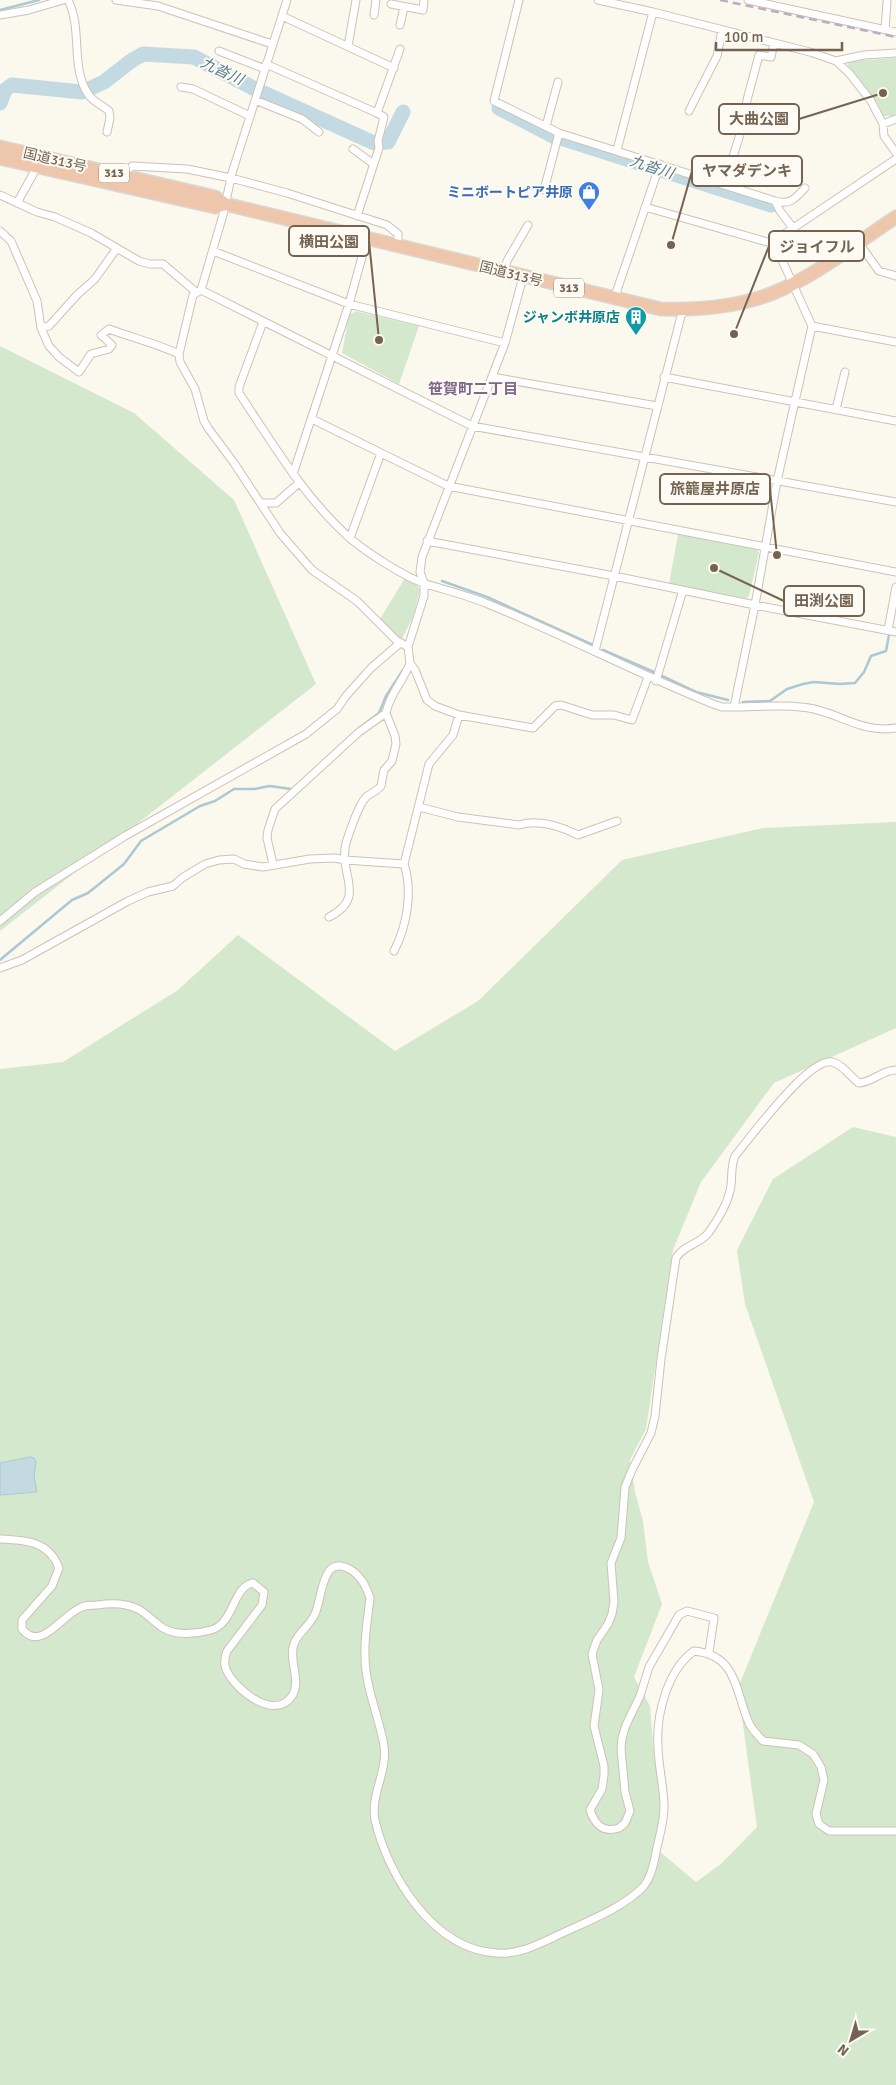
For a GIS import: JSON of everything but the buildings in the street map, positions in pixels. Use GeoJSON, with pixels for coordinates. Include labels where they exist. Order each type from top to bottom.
{"type":"FeatureCollection","features":[{"type":"Feature","properties":{"kind":"highway","name":"国道313号"},"geometry":{"type":"LineString","coordinates":[[0,147],[215,197],[226,204],[661,309],[685,310],[743,302],[773,293],[823,267],[896,217]]}},
{"type":"Feature","properties":{"kind":"highway","name":"国道313号"},"geometry":{"type":"LineString","coordinates":[[0,158],[215,207],[226,204]]}},
{"type":"Feature","properties":{"kind":"street"},"geometry":{"type":"LineString","coordinates":[[0,15],[63,0]]}},
{"type":"Feature","properties":{"kind":"street"},"geometry":{"type":"LineString","coordinates":[[68,0],[76,21],[79,74],[93,100],[109,111],[110,118],[107,132]]}},
{"type":"Feature","properties":{"kind":"street"},"geometry":{"type":"LineString","coordinates":[[116,0],[158,6],[272,44]]}},
{"type":"Feature","properties":{"kind":"street"},"geometry":{"type":"LineString","coordinates":[[287,0],[231,178],[226,204],[212,251],[198,291],[193,295],[179,354],[180,362],[195,389],[204,421],[262,503],[280,533],[312,570],[357,601],[400,643],[408,647]]}},
{"type":"Feature","properties":{"kind":"street"},"geometry":{"type":"LineString","coordinates":[[348,46],[356,0]]}},
{"type":"Feature","properties":{"kind":"street"},"geometry":{"type":"LineString","coordinates":[[374,15],[376,0]]}},
{"type":"Feature","properties":{"kind":"street"},"geometry":{"type":"LineString","coordinates":[[391,4],[423,10],[424,0]]}},
{"type":"Feature","properties":{"kind":"street"},"geometry":{"type":"LineString","coordinates":[[519,0],[494,101],[559,132],[617,150],[658,168],[724,184],[775,202],[785,204],[794,201],[805,188]]}},
{"type":"Feature","properties":{"kind":"street"},"geometry":{"type":"LineString","coordinates":[[598,0],[774,43],[836,61],[849,73],[871,101],[883,124],[884,136],[896,153]]}},
{"type":"Feature","properties":{"kind":"street"},"geometry":{"type":"LineString","coordinates":[[748,0],[896,32]]}},
{"type":"Feature","properties":{"kind":"street"},"geometry":{"type":"LineString","coordinates":[[885,30],[887,2]]}},
{"type":"Feature","properties":{"kind":"street"},"geometry":{"type":"LineString","coordinates":[[400,25],[404,7]]}},
{"type":"Feature","properties":{"kind":"street"},"geometry":{"type":"LineString","coordinates":[[617,150],[653,12]]}},
{"type":"Feature","properties":{"kind":"street"},"geometry":{"type":"LineString","coordinates":[[282,16],[394,68]]}},
{"type":"Feature","properties":{"kind":"street"},"geometry":{"type":"LineString","coordinates":[[689,111],[717,56],[722,30]]}},
{"type":"Feature","properties":{"kind":"street"},"geometry":{"type":"LineString","coordinates":[[724,184],[742,128],[759,55],[771,57],[774,43]]}},
{"type":"Feature","properties":{"kind":"street"},"geometry":{"type":"LineString","coordinates":[[377,113],[400,49]]}},
{"type":"Feature","properties":{"kind":"street"},"geometry":{"type":"LineString","coordinates":[[220,51],[266,66],[384,117],[372,163],[372,171],[357,216]]}},
{"type":"Feature","properties":{"kind":"street"},"geometry":{"type":"LineString","coordinates":[[836,61],[864,55],[896,53]]}},
{"type":"Feature","properties":{"kind":"street"},"geometry":{"type":"LineString","coordinates":[[546,126],[558,82]]}},
{"type":"Feature","properties":{"kind":"street"},"geometry":{"type":"LineString","coordinates":[[181,88],[193,89],[250,116]]}},
{"type":"Feature","properties":{"kind":"street"},"geometry":{"type":"LineString","coordinates":[[257,93],[302,119],[319,132]]}},
{"type":"Feature","properties":{"kind":"street"},"geometry":{"type":"LineString","coordinates":[[883,124],[896,119]]}},
{"type":"Feature","properties":{"kind":"street"},"geometry":{"type":"LineString","coordinates":[[544,190],[559,132]]}},
{"type":"Feature","properties":{"kind":"street"},"geometry":{"type":"LineString","coordinates":[[353,149],[372,163]]}},
{"type":"Feature","properties":{"kind":"street"},"geometry":{"type":"LineString","coordinates":[[771,243],[896,159]]}},
{"type":"Feature","properties":{"kind":"street"},"geometry":{"type":"LineString","coordinates":[[122,175],[132,166],[187,169],[231,178],[390,226],[398,234],[398,247]]}},
{"type":"Feature","properties":{"kind":"street"},"geometry":{"type":"LineString","coordinates":[[17,203],[37,167]]}},
{"type":"Feature","properties":{"kind":"street"},"geometry":{"type":"LineString","coordinates":[[614,298],[658,168]]}},
{"type":"Feature","properties":{"kind":"street"},"geometry":{"type":"LineString","coordinates":[[0,195],[91,233],[144,263],[163,264],[198,291],[472,426],[896,502]]}},
{"type":"Feature","properties":{"kind":"street"},"geometry":{"type":"LineString","coordinates":[[775,202],[793,228]]}},
{"type":"Feature","properties":{"kind":"street"},"geometry":{"type":"LineString","coordinates":[[645,207],[771,243],[776,248],[812,326],[777,481],[734,708]]}},
{"type":"Feature","properties":{"kind":"street"},"geometry":{"type":"LineString","coordinates":[[504,272],[507,261],[528,225]]}},
{"type":"Feature","properties":{"kind":"street"},"geometry":{"type":"LineString","coordinates":[[0,231],[11,241],[37,301],[41,328],[49,346],[59,357],[79,372],[91,354],[109,349],[112,345],[101,335],[109,329],[142,341],[154,343],[179,354]]}},
{"type":"Feature","properties":{"kind":"street"},"geometry":{"type":"LineString","coordinates":[[293,474],[349,304],[368,239]]}},
{"type":"Feature","properties":{"kind":"street"},"geometry":{"type":"LineString","coordinates":[[858,242],[879,271],[896,276]]}},
{"type":"Feature","properties":{"kind":"street"},"geometry":{"type":"LineString","coordinates":[[41,328],[49,326],[76,295],[95,279],[116,248]]}},
{"type":"Feature","properties":{"kind":"street"},"geometry":{"type":"LineString","coordinates":[[212,251],[349,304],[505,343]]}},
{"type":"Feature","properties":{"kind":"street"},"geometry":{"type":"LineString","coordinates":[[523,277],[505,343],[427,541],[420,572],[424,583],[424,596],[408,647],[410,663],[430,703],[459,716],[533,728],[551,708],[560,706],[592,715],[614,715],[632,720],[648,677]]}},
{"type":"Feature","properties":{"kind":"street"},"geometry":{"type":"LineString","coordinates":[[595,652],[664,377],[681,316],[685,310]]}},
{"type":"Feature","properties":{"kind":"street"},"geometry":{"type":"LineString","coordinates":[[263,322],[239,387],[239,393],[299,483],[350,538],[409,576],[424,583],[457,592],[487,604],[656,681],[712,704],[734,708],[789,707],[815,710],[867,728],[896,728]]}},
{"type":"Feature","properties":{"kind":"street"},"geometry":{"type":"LineString","coordinates":[[812,326],[896,342]]}},
{"type":"Feature","properties":{"kind":"street"},"geometry":{"type":"LineString","coordinates":[[836,409],[845,372]]}},
{"type":"Feature","properties":{"kind":"street"},"geometry":{"type":"LineString","coordinates":[[664,377],[896,421]]}},
{"type":"Feature","properties":{"kind":"street"},"geometry":{"type":"LineString","coordinates":[[492,378],[657,406]]}},
{"type":"Feature","properties":{"kind":"street"},"geometry":{"type":"LineString","coordinates":[[312,419],[448,486],[629,519],[896,572]]}},
{"type":"Feature","properties":{"kind":"street"},"geometry":{"type":"LineString","coordinates":[[350,538],[380,453]]}},
{"type":"Feature","properties":{"kind":"street"},"geometry":{"type":"LineString","coordinates":[[262,503],[276,503],[299,483]]}},
{"type":"Feature","properties":{"kind":"street"},"geometry":{"type":"LineString","coordinates":[[427,541],[896,632]]}},
{"type":"Feature","properties":{"kind":"street"},"geometry":{"type":"LineString","coordinates":[[888,630],[896,587]]}},
{"type":"Feature","properties":{"kind":"street"},"geometry":{"type":"LineString","coordinates":[[656,681],[682,590]]}},
{"type":"Feature","properties":{"kind":"street"},"geometry":{"type":"LineString","coordinates":[[0,920],[35,892],[125,836],[306,734],[337,709],[371,668],[400,643]]}},
{"type":"Feature","properties":{"kind":"street"},"geometry":{"type":"LineString","coordinates":[[329,917],[338,912],[350,896],[350,884],[344,860],[347,841],[364,798],[381,786],[384,770],[392,761],[396,744],[395,736],[386,713],[389,698],[406,673],[410,663]]}},
{"type":"Feature","properties":{"kind":"street"},"geometry":{"type":"LineString","coordinates":[[273,864],[267,838],[275,809],[359,732],[386,713]]}},
{"type":"Feature","properties":{"kind":"street"},"geometry":{"type":"LineString","coordinates":[[394,951],[404,926],[408,908],[404,864],[429,764],[453,735],[459,716]]}},
{"type":"Feature","properties":{"kind":"street"},"geometry":{"type":"LineString","coordinates":[[419,807],[458,817],[520,825],[528,822],[546,824],[566,829],[578,835],[617,821]]}},
{"type":"Feature","properties":{"kind":"street"},"geometry":{"type":"LineString","coordinates":[[0,968],[22,960],[141,895],[173,886],[205,864],[219,860],[234,859],[244,864],[263,867],[273,864],[279,866],[310,859],[336,858],[404,864]]}},
{"type":"Feature","properties":{"kind":"street"},"geometry":{"type":"LineString","coordinates":[[709,1652],[714,1618],[687,1611],[678,1615],[649,1667],[640,1696],[622,1738],[621,1750],[624,1783],[630,1811],[628,1818],[619,1828],[606,1830],[596,1822],[590,1810],[602,1789],[604,1775],[604,1766],[594,1726],[599,1690],[592,1654],[596,1640],[608,1624],[612,1614],[614,1602],[611,1563],[621,1538],[625,1487],[651,1433],[655,1416],[662,1351],[676,1258],[682,1251],[703,1239],[709,1233],[730,1193],[732,1163],[735,1156],[797,1082],[818,1066],[828,1062],[840,1065],[860,1083],[896,1070]]}},
{"type":"Feature","properties":{"kind":"street"},"geometry":{"type":"LineString","coordinates":[[0,1539],[35,1542],[47,1549],[56,1558],[59,1568],[52,1586],[22,1620],[22,1629],[27,1635],[35,1638],[43,1636],[71,1613],[82,1607],[108,1604],[124,1605],[139,1609],[164,1628],[177,1633],[213,1630],[224,1622],[242,1590],[247,1585],[253,1584],[259,1587],[264,1592],[262,1605],[227,1651],[224,1658],[227,1671],[238,1684],[260,1703],[268,1706],[283,1704],[293,1696],[295,1683],[292,1656],[294,1644],[317,1611],[324,1577],[328,1572],[342,1567],[349,1569],[357,1575],[367,1589],[370,1598],[365,1656],[369,1688],[384,1747],[384,1764],[376,1797],[375,1818],[395,1873],[408,1896],[440,1929],[458,1943],[477,1951],[498,1954],[522,1950],[542,1943],[627,1900],[645,1885],[654,1862],[664,1807],[658,1725],[662,1707],[680,1664],[694,1651],[709,1652],[727,1668],[737,1682],[749,1723],[763,1741],[799,1745],[813,1754],[821,1767],[824,1780],[816,1814],[819,1824],[829,1831],[896,1831]]}},
{"type":"Feature","properties":{"kind":"green space"},"geometry":{"type":"Polygon","coordinates":[[[896,58],[896,114],[883,116],[878,104],[848,66],[849,61],[896,58]]]}},
{"type":"Feature","properties":{"kind":"green space"},"geometry":{"type":"Polygon","coordinates":[[[356,311],[419,326],[399,384],[342,353],[349,315],[356,311]]]}},
{"type":"Feature","properties":{"kind":"green space"},"geometry":{"type":"Polygon","coordinates":[[[0,346],[134,413],[234,500],[316,684],[0,931],[0,346]]]}},
{"type":"Feature","properties":{"kind":"green space"},"geometry":{"type":"Polygon","coordinates":[[[678,534],[754,548],[759,552],[749,596],[746,599],[669,584],[678,534]]]}},
{"type":"Feature","properties":{"kind":"green space"},"geometry":{"type":"Polygon","coordinates":[[[405,578],[418,586],[420,590],[413,617],[401,640],[397,639],[380,619],[405,578]]]}},
{"type":"Feature","properties":{"kind":"green space"},"geometry":{"type":"Polygon","coordinates":[[[896,822],[896,1028],[774,1083],[701,1182],[673,1250],[646,1429],[630,1460],[635,1492],[643,1521],[648,1562],[662,1604],[634,1677],[650,1706],[654,1754],[660,1791],[659,1851],[696,1882],[721,1864],[757,1827],[738,1688],[814,1502],[745,1304],[737,1250],[773,1179],[853,1127],[896,1137],[896,2085],[0,2085],[0,1069],[63,1062],[178,990],[238,935],[395,1051],[478,1001],[622,860],[763,828],[896,822]]]}},
{"type":"Feature","properties":{"kind":"water"},"geometry":{"type":"Polygon","coordinates":[[[30,1457],[36,1461],[34,1477],[37,1492],[0,1495],[0,1463],[30,1457]]]}},
{"type":"Feature","properties":{"kind":"waterway"},"geometry":{"type":"LineString","coordinates":[[0,10],[39,0]]}},
{"type":"Feature","properties":{"kind":"waterway","name":"九沓川"},"geometry":{"type":"LineString","coordinates":[[0,103],[5,90],[12,85],[82,92],[104,82],[143,54],[194,57],[255,89],[374,143],[388,142],[403,112]]}},
{"type":"Feature","properties":{"kind":"waterway","name":"九沓川"},"geometry":{"type":"LineString","coordinates":[[499,108],[555,137]]}},
{"type":"Feature","properties":{"kind":"waterway","name":"九沓川"},"geometry":{"type":"LineString","coordinates":[[561,138],[771,205]]}},
{"type":"Feature","properties":{"kind":"waterway"},"geometry":{"type":"LineString","coordinates":[[442,581],[487,597],[593,645]]}},
{"type":"Feature","properties":{"kind":"waterway"},"geometry":{"type":"LineString","coordinates":[[743,702],[770,701],[787,689],[814,682],[855,683],[864,672],[871,656],[886,651],[889,635]]}},
{"type":"Feature","properties":{"kind":"waterway"},"geometry":{"type":"LineString","coordinates":[[603,650],[654,672]]}},
{"type":"Feature","properties":{"kind":"waterway"},"geometry":{"type":"LineString","coordinates":[[358,729],[379,713],[386,696],[403,670]]}},
{"type":"Feature","properties":{"kind":"waterway"},"geometry":{"type":"LineString","coordinates":[[662,676],[696,692],[728,700]]}},
{"type":"Feature","properties":{"kind":"waterway"},"geometry":{"type":"LineString","coordinates":[[0,960],[72,900],[88,893],[124,864],[141,841],[200,806],[215,801],[234,789],[254,789],[270,786],[291,789]]}},
{"type":"Feature","properties":{"kind":"railway"},"geometry":{"type":"LineString","coordinates":[[720,0],[896,37]]}},
{"type":"Feature","properties":{"kind":"place","name":"大曲公園"},"geometry":{"type":"Point","coordinates":[883,93]}},
{"type":"Feature","properties":{"kind":"place","name":"ミニボートピア井原"},"geometry":{"type":"Point","coordinates":[589,211]}},
{"type":"Feature","properties":{"kind":"place","name":"ヤマダデンキ"},"geometry":{"type":"Point","coordinates":[671,245]}},
{"type":"Feature","properties":{"kind":"place","name":"ジョイフル"},"geometry":{"type":"Point","coordinates":[734,334]}},
{"type":"Feature","properties":{"kind":"place","name":"ジャンボ井原店"},"geometry":{"type":"Point","coordinates":[636,336]}},
{"type":"Feature","properties":{"kind":"place","name":"横田公園"},"geometry":{"type":"Point","coordinates":[379,340]}},
{"type":"Feature","properties":{"kind":"place","name":"旅籠屋井原店"},"geometry":{"type":"Point","coordinates":[777,555]}},
{"type":"Feature","properties":{"kind":"place","name":"田渕公園"},"geometry":{"type":"Point","coordinates":[714,568]}},
{"type":"Feature","properties":{"kind":"district","name":"笹賀町二丁目"},"geometry":{"type":"Point","coordinates":[473,389]}}]}
